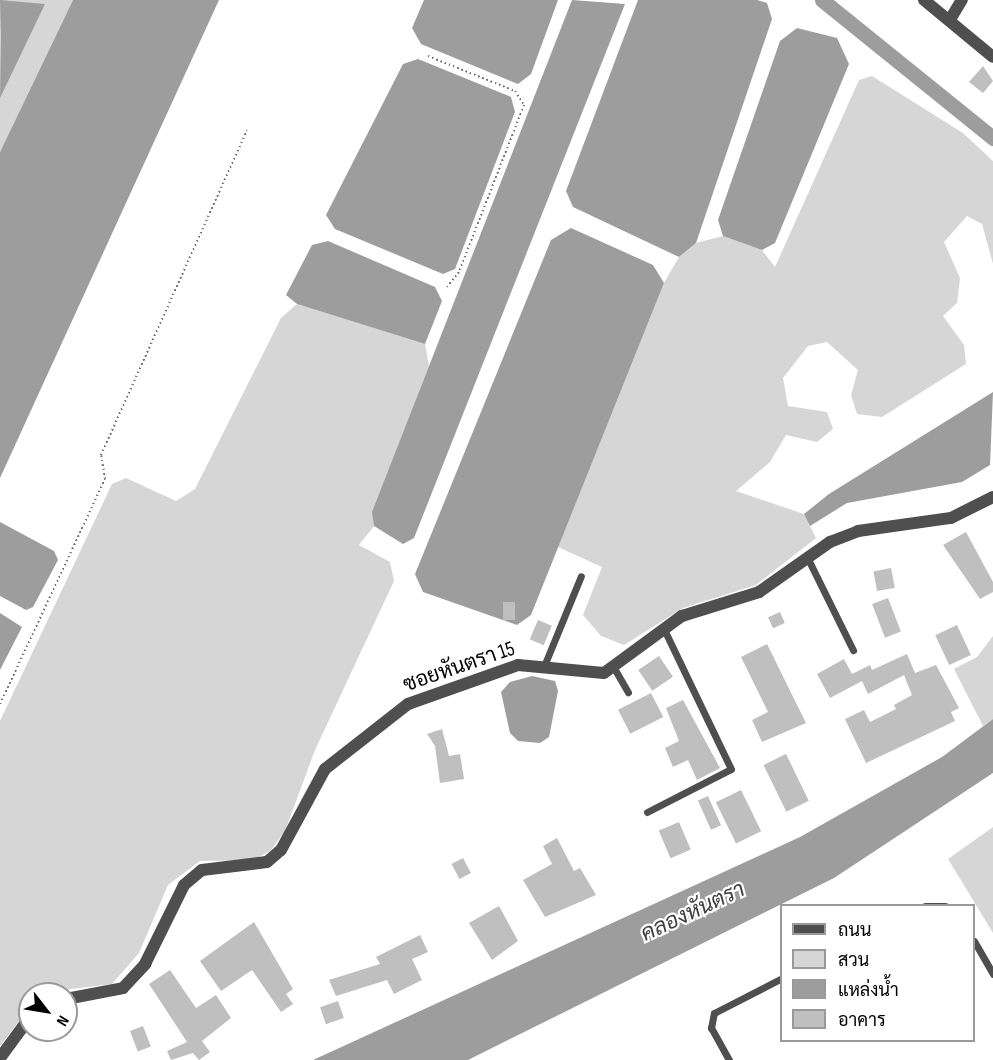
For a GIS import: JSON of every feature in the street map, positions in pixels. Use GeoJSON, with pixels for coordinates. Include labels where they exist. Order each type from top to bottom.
{"type":"FeatureCollection","features":[{"type":"Feature","properties":{"kind":"street"},"geometry":{"type":"LineString","coordinates":[[924,0],[951,18],[993,57]]}},
{"type":"Feature","properties":{"kind":"street"},"geometry":{"type":"LineString","coordinates":[[951,18],[962,0]]}},
{"type":"Feature","properties":{"kind":"street","name":"ซอยหันตรา 15"},"geometry":{"type":"LineString","coordinates":[[78,997],[112,992],[134,979],[175,898],[202,870],[239,870],[274,856],[318,778],[386,716],[518,665],[544,666],[583,674],[614,668],[663,627],[759,592],[807,557],[858,531],[951,518],[993,497]]}},
{"type":"Feature","properties":{"kind":"street"},"geometry":{"type":"LineString","coordinates":[[0,1058],[18,1033]]}},
{"type":"Feature","properties":{"kind":"lane"},"geometry":{"type":"LineString","coordinates":[[807,557],[853,650]]}},
{"type":"Feature","properties":{"kind":"lane"},"geometry":{"type":"LineString","coordinates":[[544,666],[581,576]]}},
{"type":"Feature","properties":{"kind":"lane"},"geometry":{"type":"LineString","coordinates":[[646,812],[731,769],[663,627]]}},
{"type":"Feature","properties":{"kind":"lane"},"geometry":{"type":"LineString","coordinates":[[614,668],[628,692]]}},
{"type":"Feature","properties":{"kind":"lane"},"geometry":{"type":"LineString","coordinates":[[975,943],[993,974]]}},
{"type":"Feature","properties":{"kind":"lane"},"geometry":{"type":"LineString","coordinates":[[729,1060],[711,1028],[714,1013],[780,979]]}},
{"type":"Feature","properties":{"kind":"path"},"geometry":{"type":"LineString","coordinates":[[428,56],[515,91],[524,105],[459,272],[447,287]]}},
{"type":"Feature","properties":{"kind":"path"},"geometry":{"type":"LineString","coordinates":[[0,704],[105,478],[101,455],[247,130]]}},
{"type":"Feature","properties":{"kind":"green space"},"geometry":{"type":"Polygon","coordinates":[[[0,0],[73,0],[0,152],[0,0]]]}},
{"type":"Feature","properties":{"kind":"green space"},"geometry":{"type":"Polygon","coordinates":[[[872,76],[963,133],[993,161],[993,264],[982,224],[967,216],[944,242],[960,278],[957,303],[943,316],[964,345],[966,364],[882,417],[857,414],[851,395],[858,370],[827,342],[808,346],[783,378],[788,406],[827,412],[833,429],[817,442],[786,435],[770,462],[736,491],[804,514],[816,538],[756,585],[683,608],[624,645],[601,636],[583,615],[602,567],[558,547],[664,283],[679,257],[696,243],[723,236],[762,250],[775,267],[859,80],[872,76]]]}},
{"type":"Feature","properties":{"kind":"green space"},"geometry":{"type":"Polygon","coordinates":[[[297,304],[425,344],[429,366],[373,512],[374,526],[359,545],[390,562],[394,581],[315,750],[285,831],[270,851],[253,860],[200,861],[168,885],[139,953],[112,984],[78,988],[78,982],[18,982],[18,1023],[0,1046],[0,721],[112,484],[126,478],[176,501],[195,489],[281,318],[297,304]]]}},
{"type":"Feature","properties":{"kind":"green space"},"geometry":{"type":"Polygon","coordinates":[[[993,636],[993,719],[983,726],[954,669],[977,657],[993,636]]]}},
{"type":"Feature","properties":{"kind":"green space"},"geometry":{"type":"Polygon","coordinates":[[[993,827],[993,933],[948,859],[993,827]]]}},
{"type":"Feature","properties":{"kind":"water"},"geometry":{"type":"Polygon","coordinates":[[[0,0],[45,4],[0,98],[1,36],[0,0]]]}},
{"type":"Feature","properties":{"kind":"water"},"geometry":{"type":"Polygon","coordinates":[[[73,0],[219,0],[0,478],[0,152],[73,0]]]}},
{"type":"Feature","properties":{"kind":"water"},"geometry":{"type":"Polygon","coordinates":[[[424,0],[558,0],[531,74],[518,84],[421,44],[412,28],[424,0]]]}},
{"type":"Feature","properties":{"kind":"water"},"geometry":{"type":"Polygon","coordinates":[[[572,0],[625,4],[414,538],[403,544],[374,526],[372,512],[572,0]]]}},
{"type":"Feature","properties":{"kind":"water"},"geometry":{"type":"Polygon","coordinates":[[[638,0],[757,0],[767,3],[772,19],[696,243],[679,257],[573,207],[566,191],[638,0]]]}},
{"type":"Feature","properties":{"kind":"water"},"geometry":{"type":"Polygon","coordinates":[[[797,28],[837,38],[849,64],[775,243],[762,250],[723,236],[718,220],[780,41],[797,28]]]}},
{"type":"Feature","properties":{"kind":"water"},"geometry":{"type":"Polygon","coordinates":[[[418,59],[511,97],[515,112],[455,269],[443,274],[335,229],[326,215],[403,64],[418,59]]]}},
{"type":"Feature","properties":{"kind":"water"},"geometry":{"type":"Polygon","coordinates":[[[571,228],[653,265],[664,283],[531,615],[517,625],[423,592],[415,574],[551,240],[571,228]]]}},
{"type":"Feature","properties":{"kind":"water"},"geometry":{"type":"Polygon","coordinates":[[[328,241],[435,287],[442,301],[425,344],[297,304],[286,295],[312,245],[328,241]]]}},
{"type":"Feature","properties":{"kind":"water"},"geometry":{"type":"Polygon","coordinates":[[[993,392],[990,465],[962,482],[847,503],[810,526],[804,514],[829,494],[993,392]]]}},
{"type":"Feature","properties":{"kind":"water"},"geometry":{"type":"Polygon","coordinates":[[[0,522],[54,551],[58,560],[33,607],[26,610],[0,596],[0,522]]]}},
{"type":"Feature","properties":{"kind":"water"},"geometry":{"type":"Polygon","coordinates":[[[0,613],[22,627],[0,670],[0,613]]]}},
{"type":"Feature","properties":{"kind":"water"},"geometry":{"type":"Polygon","coordinates":[[[532,676],[555,681],[558,691],[549,737],[540,743],[518,741],[510,733],[501,692],[510,682],[532,676]]]}},
{"type":"Feature","properties":{"kind":"water","name":"คลองหันตรา"},"geometry":{"type":"Polygon","coordinates":[[[993,719],[993,773],[834,878],[468,1060],[313,1060],[800,837],[942,757],[993,719]]]}},
{"type":"Feature","properties":{"kind":"building"},"geometry":{"type":"Polygon","coordinates":[[[983,66],[993,81],[983,93],[969,82],[983,66]]]}},
{"type":"Feature","properties":{"kind":"building"},"geometry":{"type":"Polygon","coordinates":[[[966,532],[993,582],[993,592],[980,599],[943,545],[966,532]]]}},
{"type":"Feature","properties":{"kind":"building"},"geometry":{"type":"Polygon","coordinates":[[[891,568],[895,588],[877,591],[873,571],[891,568]]]}},
{"type":"Feature","properties":{"kind":"building"},"geometry":{"type":"Polygon","coordinates":[[[888,598],[901,632],[885,638],[872,604],[888,598]]]}},
{"type":"Feature","properties":{"kind":"building"},"geometry":{"type":"Polygon","coordinates":[[[503,602],[515,602],[515,620],[503,620],[503,602]]]}},
{"type":"Feature","properties":{"kind":"building"},"geometry":{"type":"Polygon","coordinates":[[[780,612],[785,623],[773,628],[768,617],[780,612]]]}},
{"type":"Feature","properties":{"kind":"building"},"geometry":{"type":"Polygon","coordinates":[[[538,620],[552,626],[544,645],[530,639],[538,620]]]}},
{"type":"Feature","properties":{"kind":"building"},"geometry":{"type":"Polygon","coordinates":[[[957,625],[971,655],[949,665],[935,635],[957,625]]]}},
{"type":"Feature","properties":{"kind":"building"},"geometry":{"type":"Polygon","coordinates":[[[767,644],[806,723],[762,742],[752,720],[768,712],[741,657],[767,644]]]}},
{"type":"Feature","properties":{"kind":"building"},"geometry":{"type":"Polygon","coordinates":[[[907,654],[915,673],[936,665],[959,708],[951,712],[955,721],[866,763],[845,719],[864,710],[870,722],[896,709],[894,705],[912,695],[904,675],[868,694],[862,681],[830,698],[817,674],[844,659],[852,674],[870,665],[872,670],[907,654]]]}},
{"type":"Feature","properties":{"kind":"building"},"geometry":{"type":"Polygon","coordinates":[[[659,656],[673,677],[652,691],[638,670],[659,656]]]}},
{"type":"Feature","properties":{"kind":"building"},"geometry":{"type":"Polygon","coordinates":[[[651,693],[663,717],[630,734],[618,710],[651,693]]]}},
{"type":"Feature","properties":{"kind":"building"},"geometry":{"type":"Polygon","coordinates":[[[683,700],[720,768],[697,780],[688,760],[673,767],[665,748],[679,741],[666,708],[683,700]]]}},
{"type":"Feature","properties":{"kind":"building"},"geometry":{"type":"Polygon","coordinates":[[[442,729],[449,756],[460,754],[464,779],[440,783],[435,746],[427,734],[442,729]]]}},
{"type":"Feature","properties":{"kind":"building"},"geometry":{"type":"Polygon","coordinates":[[[786,754],[809,801],[786,812],[764,765],[786,754]]]}},
{"type":"Feature","properties":{"kind":"building"},"geometry":{"type":"Polygon","coordinates":[[[741,790],[761,831],[736,844],[716,802],[741,790]]]}},
{"type":"Feature","properties":{"kind":"building"},"geometry":{"type":"Polygon","coordinates":[[[708,796],[721,825],[711,830],[698,800],[708,796]]]}},
{"type":"Feature","properties":{"kind":"building"},"geometry":{"type":"Polygon","coordinates":[[[679,822],[691,850],[670,858],[659,831],[679,822]]]}},
{"type":"Feature","properties":{"kind":"building"},"geometry":{"type":"Polygon","coordinates":[[[557,838],[574,871],[580,868],[596,895],[545,917],[523,880],[552,864],[543,846],[557,838]]]}},
{"type":"Feature","properties":{"kind":"building"},"geometry":{"type":"Polygon","coordinates":[[[463,858],[471,873],[460,879],[452,864],[463,858]]]}},
{"type":"Feature","properties":{"kind":"building"},"geometry":{"type":"Polygon","coordinates":[[[499,906],[518,941],[492,960],[469,923],[499,906]]]}},
{"type":"Feature","properties":{"kind":"building"},"geometry":{"type":"Polygon","coordinates":[[[254,922],[293,989],[286,994],[293,1004],[281,1012],[252,970],[221,991],[200,961],[254,922]]]}},
{"type":"Feature","properties":{"kind":"building"},"geometry":{"type":"Polygon","coordinates":[[[420,935],[428,952],[412,959],[422,980],[394,994],[387,980],[336,996],[329,980],[380,964],[376,957],[420,935]]]}},
{"type":"Feature","properties":{"kind":"building"},"geometry":{"type":"Polygon","coordinates":[[[170,970],[196,1008],[216,995],[231,1018],[202,1041],[210,1052],[199,1060],[193,1053],[171,1060],[167,1051],[187,1042],[149,984],[170,970]]]}},
{"type":"Feature","properties":{"kind":"building"},"geometry":{"type":"Polygon","coordinates":[[[338,1001],[344,1018],[326,1024],[320,1007],[338,1001]]]}},
{"type":"Feature","properties":{"kind":"building"},"geometry":{"type":"Polygon","coordinates":[[[143,1026],[151,1047],[138,1052],[130,1031],[143,1026]]]}},
{"type":"Feature","properties":{"kind":"waterway"},"geometry":{"type":"LineString","coordinates":[[822,0],[993,138]]}}]}
